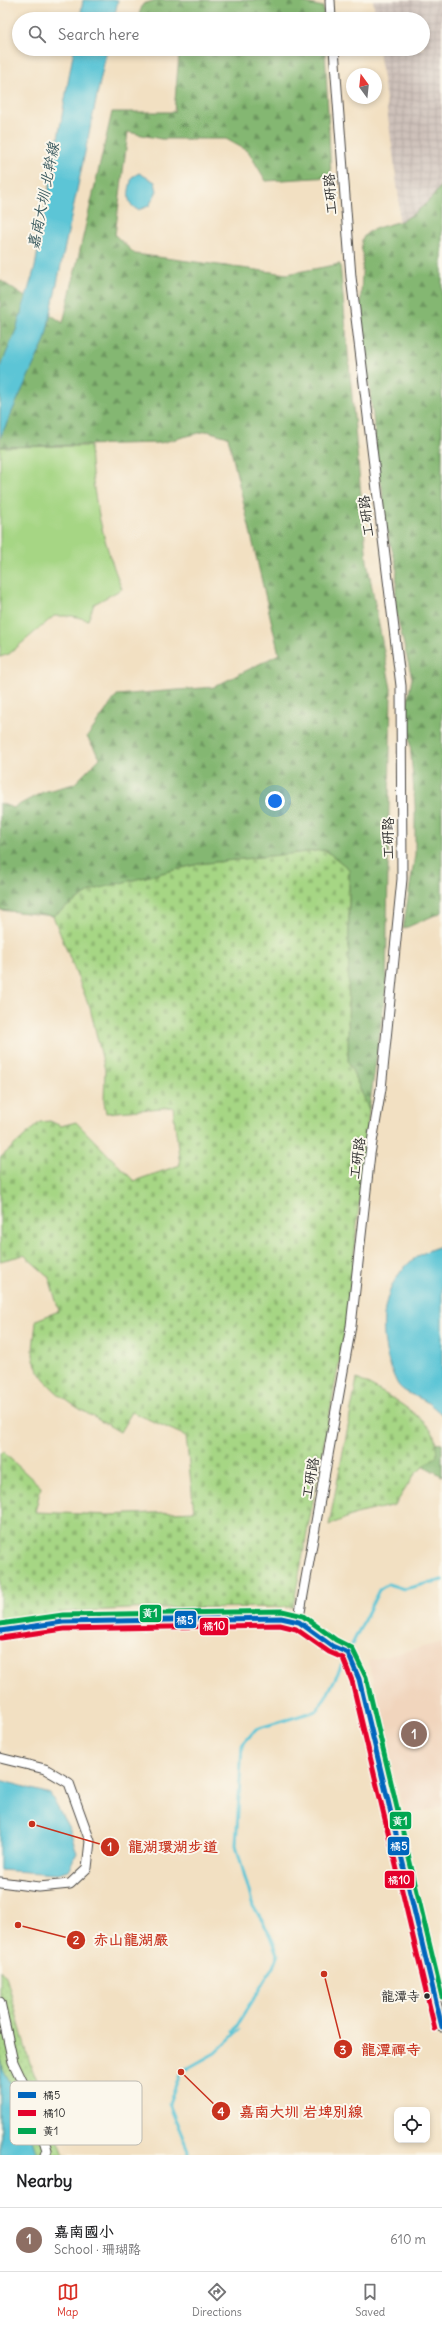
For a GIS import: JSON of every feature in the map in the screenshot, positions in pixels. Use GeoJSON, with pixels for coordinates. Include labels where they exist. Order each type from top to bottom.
{"type":"FeatureCollection","features":[{"type":"Feature","properties":{"kind":"street"},"geometry":{"type":"LineString","coordinates":[[330,0],[331,12]]}},
{"type":"Feature","properties":{"kind":"street","name":"工研路"},"geometry":{"type":"LineString","coordinates":[[299,1622],[351,1326],[370,1154],[382,1082],[402,879],[401,686],[351,277],[335,56]]}},
{"type":"Feature","properties":{"kind":"street"},"geometry":{"type":"LineString","coordinates":[[0,1631],[63,1622],[93,1620],[270,1617],[299,1622],[332,1646],[348,1653],[357,1672],[442,2027]]}},
{"type":"Feature","properties":{"kind":"street"},"geometry":{"type":"LineString","coordinates":[[0,1758],[46,1769],[69,1783],[90,1842],[87,1868],[70,1884],[39,1887],[0,1882]]}},
{"type":"Feature","properties":{"kind":"street"},"geometry":{"type":"LineString","coordinates":[[0,2002],[13,2062],[22,2081]]}},
{"type":"Feature","properties":{"kind":"street"},"geometry":{"type":"LineString","coordinates":[[45,2145],[47,2150],[45,2155]]}},
{"type":"Feature","properties":{"kind":"shaded area"},"geometry":{"type":"Polygon","coordinates":[[[373,0],[442,0],[442,369],[398,294],[399,199],[380,56],[430,56],[430,12],[375,12],[373,0]]]}},
{"type":"Feature","properties":{"kind":"shaded area"},"geometry":{"type":"Polygon","coordinates":[[[442,1642],[442,1807],[404,1815],[368,1661],[442,1642]]]}},
{"type":"Feature","properties":{"kind":"green space"},"geometry":{"type":"Polygon","coordinates":[[[156,0],[294,0],[323,7],[323,12],[140,12],[143,4],[156,0]]]}},
{"type":"Feature","properties":{"kind":"green space"},"geometry":{"type":"Polygon","coordinates":[[[179,56],[325,56],[331,177],[266,181],[248,151],[226,139],[161,139],[128,132],[115,235],[135,254],[287,274],[340,264],[367,561],[391,689],[386,989],[369,1110],[348,1062],[349,869],[325,850],[199,864],[93,890],[53,916],[0,910],[0,803],[13,808],[43,792],[74,784],[100,758],[87,737],[117,695],[214,687],[279,654],[228,437],[207,431],[160,443],[0,447],[0,280],[63,323],[112,112],[174,112],[179,56]]]}},
{"type":"Feature","properties":{"kind":"green space"},"geometry":{"type":"Polygon","coordinates":[[[442,183],[442,912],[403,929],[415,855],[415,805],[407,704],[412,678],[395,608],[397,567],[385,525],[382,487],[375,460],[375,432],[360,314],[363,254],[361,245],[363,238],[367,233],[374,229],[405,219],[415,212],[431,198],[442,183]]]}},
{"type":"Feature","properties":{"kind":"green space"},"geometry":{"type":"Polygon","coordinates":[[[90,446],[93,483],[100,519],[109,554],[122,589],[94,604],[88,620],[73,616],[54,616],[9,654],[0,657],[0,447],[90,446]]]}},
{"type":"Feature","properties":{"kind":"green space"},"geometry":{"type":"Polygon","coordinates":[[[325,850],[349,869],[348,1061],[369,1110],[347,1321],[293,1607],[150,1608],[65,1612],[0,1625],[0,1453],[3,1452],[41,1487],[35,1512],[109,1515],[194,1511],[186,1436],[132,1412],[120,1432],[70,1403],[48,1384],[40,1373],[34,1360],[33,1346],[36,1320],[59,1311],[49,1277],[24,1255],[0,1261],[0,1158],[40,1122],[50,1121],[61,1126],[76,1122],[134,1181],[180,1165],[173,1107],[106,1113],[104,1101],[105,1070],[90,1008],[53,916],[93,890],[199,864],[325,850]]]}},
{"type":"Feature","properties":{"kind":"green space"},"geometry":{"type":"Polygon","coordinates":[[[357,1379],[398,1402],[427,1425],[433,1433],[437,1455],[415,1474],[395,1505],[356,1514],[329,1525],[357,1379]]]}},
{"type":"Feature","properties":{"kind":"green space"},"geometry":{"type":"Polygon","coordinates":[[[424,1441],[442,1443],[442,1476],[422,1465],[424,1441]]]}},
{"type":"Feature","properties":{"kind":"green space"},"geometry":{"type":"Polygon","coordinates":[[[0,1969],[6,1976],[29,2060],[37,2081],[10,2081],[10,2145],[60,2145],[64,2155],[0,2155],[0,1969]]]}},
{"type":"Feature","properties":{"kind":"water"},"geometry":{"type":"Polygon","coordinates":[[[83,0],[118,0],[115,12],[81,12],[83,0]]]}},
{"type":"Feature","properties":{"kind":"water"},"geometry":{"type":"Polygon","coordinates":[[[73,56],[106,56],[45,340],[0,438],[0,368],[16,330],[35,267],[73,56]]]}},
{"type":"Feature","properties":{"kind":"water"},"geometry":{"type":"Polygon","coordinates":[[[139,173],[155,182],[157,191],[149,206],[138,210],[131,204],[129,196],[132,177],[139,173]]]}},
{"type":"Feature","properties":{"kind":"water"},"geometry":{"type":"Polygon","coordinates":[[[442,1246],[442,1415],[425,1401],[402,1389],[397,1383],[389,1363],[385,1342],[384,1321],[386,1301],[393,1283],[405,1267],[421,1254],[442,1246]]]}},
{"type":"Feature","properties":{"kind":"water"},"geometry":{"type":"Polygon","coordinates":[[[0,1780],[50,1794],[70,1830],[77,1853],[68,1870],[55,1874],[0,1870],[0,1780]]]}},
{"type":"Feature","properties":{"kind":"water"},"geometry":{"type":"Polygon","coordinates":[[[0,2057],[2,2069],[10,2084],[10,2145],[34,2145],[37,2155],[0,2155],[0,2057]]]}},
{"type":"Feature","properties":{"kind":"waterway"},"geometry":{"type":"LineString","coordinates":[[233,2032],[273,1967],[278,1954],[270,1934],[253,1906],[236,1845],[242,1745],[256,1729],[316,1711],[328,1693],[379,1590],[388,1584],[404,1589],[442,1580]]}},
{"type":"Feature","properties":{"kind":"waterway"},"geometry":{"type":"LineString","coordinates":[[190,2155],[169,2104],[181,2072],[215,2053],[239,2030]]}},
{"type":"Feature","properties":{"kind":"transit line","name":"黃1"},"geometry":{"type":"LineString","coordinates":[[0,1624],[63,1615],[282,1611],[303,1616],[336,1640],[352,1648],[366,1677],[442,1997]]}},
{"type":"Feature","properties":{"kind":"transit line","name":"橘5"},"geometry":{"type":"LineString","coordinates":[[0,1631],[63,1622],[281,1618],[299,1622],[332,1646],[348,1653],[359,1679],[442,2027]]}},
{"type":"Feature","properties":{"kind":"transit line","name":"橘10"},"geometry":{"type":"LineString","coordinates":[[1,1638],[64,1629],[280,1625],[296,1629],[329,1652],[343,1658],[352,1681],[435,2029]]}},
{"type":"Feature","properties":{"kind":"place","name":"嘉南國小"},"geometry":{"type":"Point","coordinates":[414,1734]}},
{"type":"Feature","properties":{"kind":"place","name":"龍湖環湖步道"},"geometry":{"type":"Point","coordinates":[32,1824]}},
{"type":"Feature","properties":{"kind":"place","name":"赤山龍湖嚴"},"geometry":{"type":"Point","coordinates":[18,1925]}},
{"type":"Feature","properties":{"kind":"place","name":"龍潭禪寺"},"geometry":{"type":"Point","coordinates":[324,1974]}},
{"type":"Feature","properties":{"kind":"place","name":"龍潭寺"},"geometry":{"type":"Point","coordinates":[427,1996]}},
{"type":"Feature","properties":{"kind":"place","name":"嘉南大圳 岩埤別線"},"geometry":{"type":"Point","coordinates":[181,2072]}},
{"type":"Feature","properties":{"kind":"water label","name":"嘉南大圳 北幹線"},"geometry":{"type":"Point","coordinates":[43,196]}}]}
